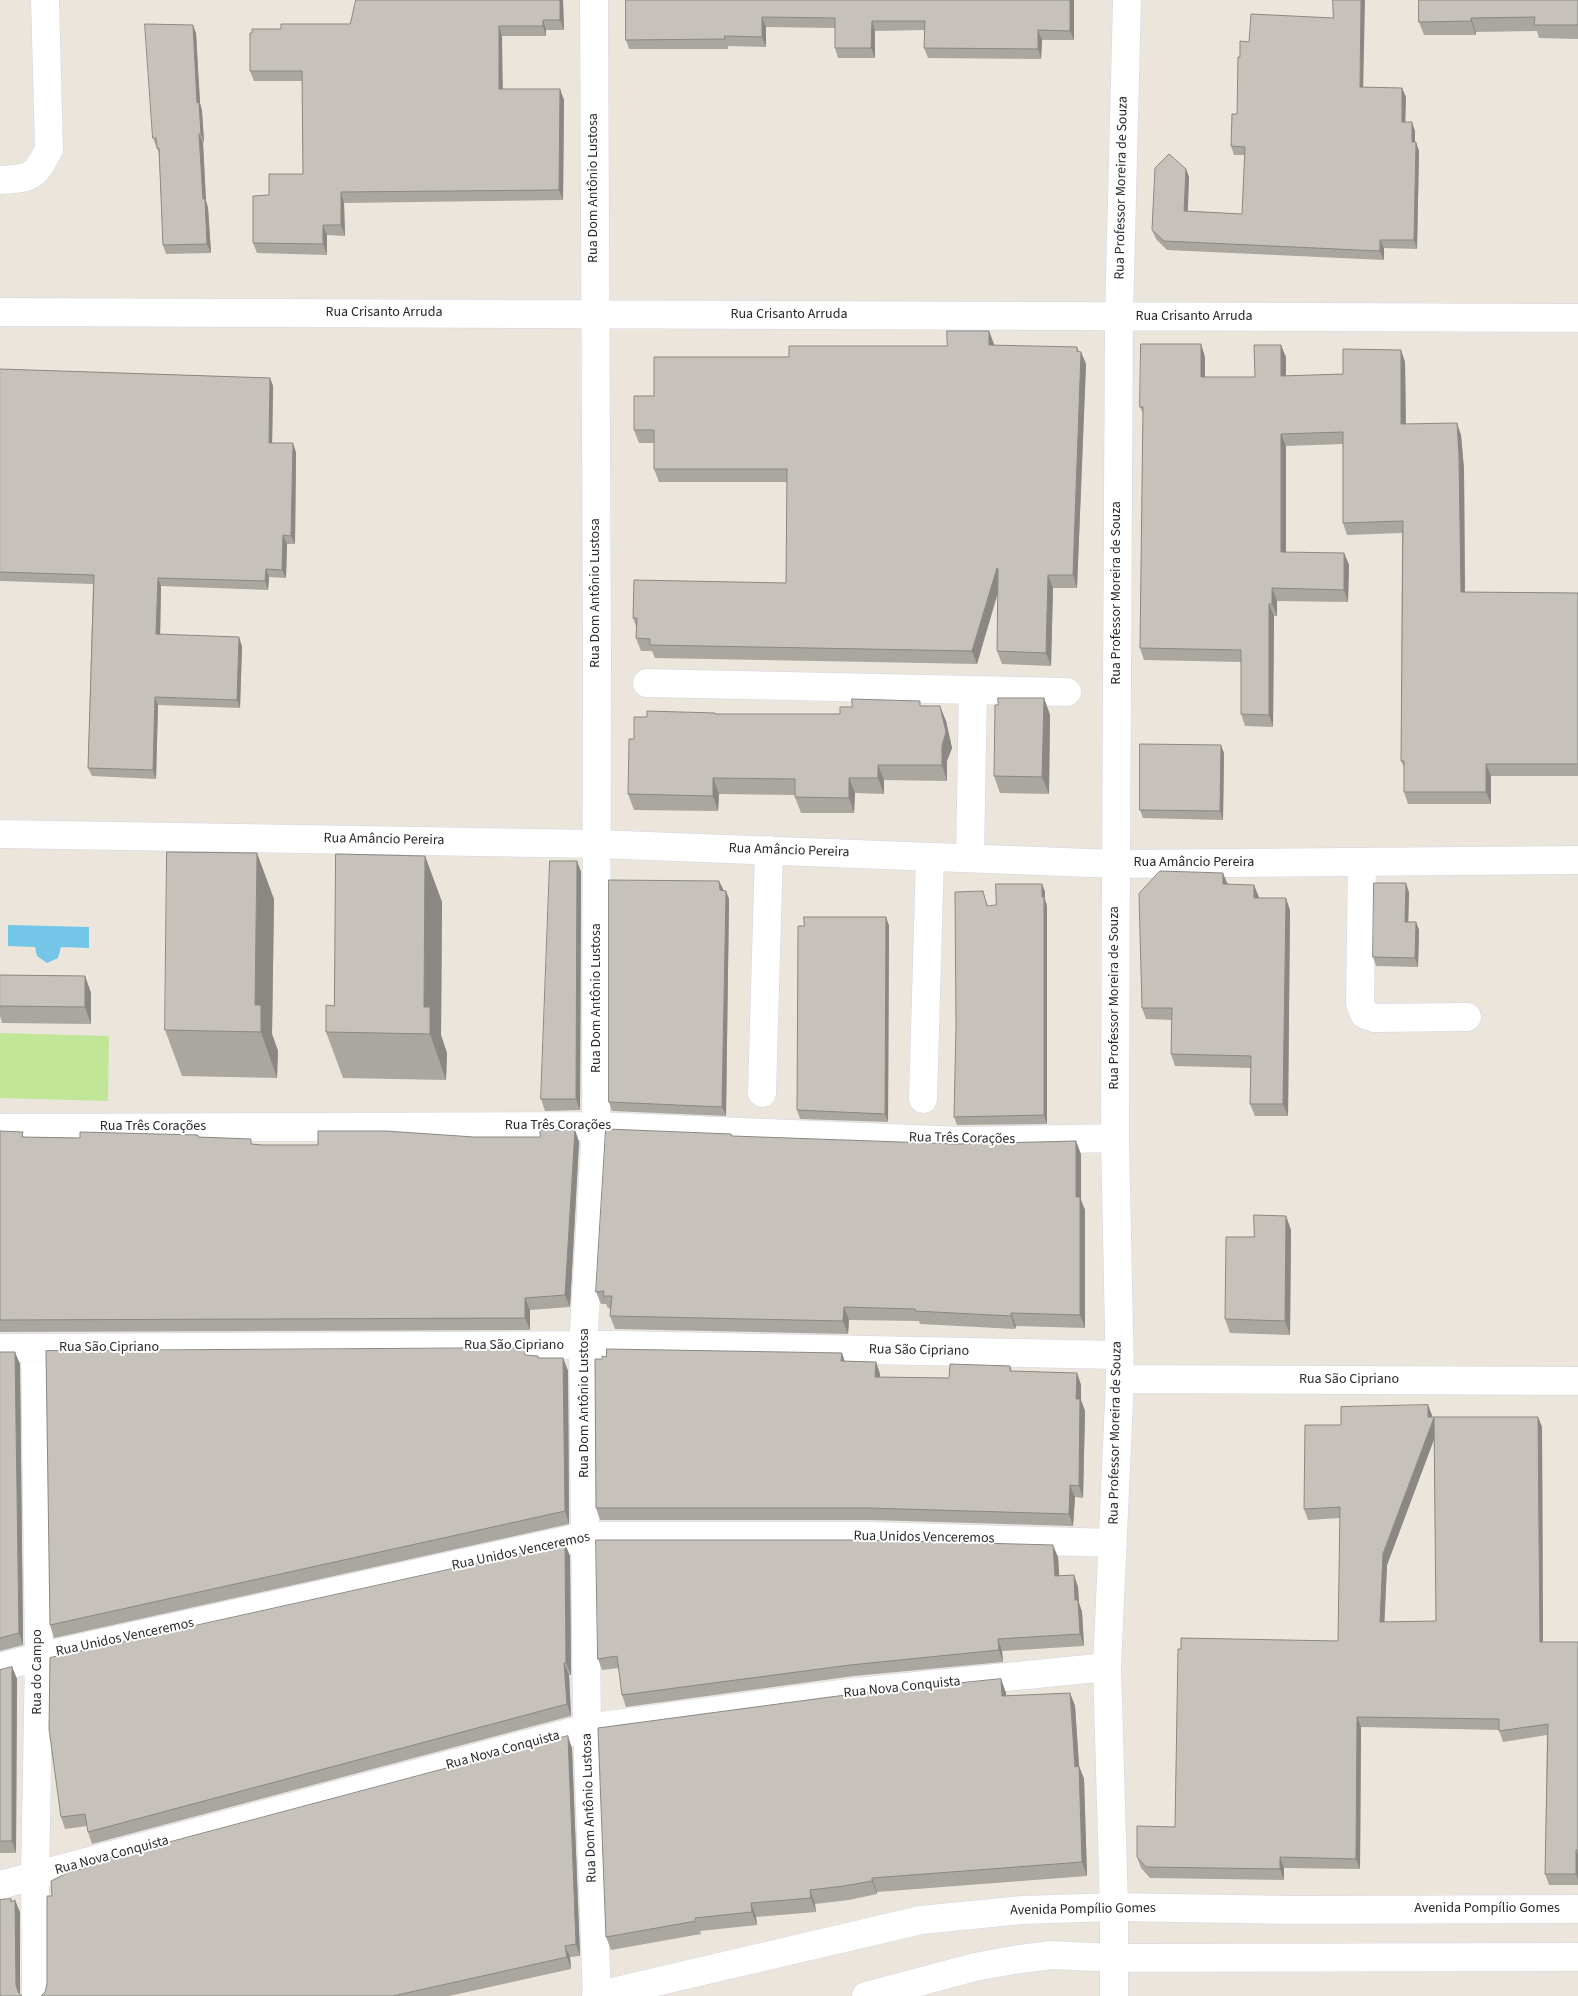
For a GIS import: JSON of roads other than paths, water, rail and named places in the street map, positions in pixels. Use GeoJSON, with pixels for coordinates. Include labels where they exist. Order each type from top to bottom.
{"type":"FeatureCollection","features":[{"type":"Feature","properties":{"kind":"street"},"geometry":{"type":"LineString","coordinates":[[0,180],[26,178],[41,165],[49,149],[45,0]]}},
{"type":"Feature","properties":{"kind":"street","name":"Rua Dom Antônio Lustosa"},"geometry":{"type":"LineString","coordinates":[[594,0],[597,844],[596,1126],[583,1346],[587,1728],[597,1996]]}},
{"type":"Feature","properties":{"kind":"street","name":"Rua Professor Moreira de Souza"},"geometry":{"type":"LineString","coordinates":[[1114,1996],[1114,1907],[1107,1667],[1119,1367],[1115,1138],[1119,317],[1127,0]]}},
{"type":"Feature","properties":{"kind":"street","name":"Rua Crisanto Arruda"},"geometry":{"type":"LineString","coordinates":[[0,312],[1578,318]]}},
{"type":"Feature","properties":{"kind":"street"},"geometry":{"type":"LineString","coordinates":[[647,683],[1067,692]]}},
{"type":"Feature","properties":{"kind":"street"},"geometry":{"type":"LineString","coordinates":[[970,858],[973,690]]}},
{"type":"Feature","properties":{"kind":"street","name":"Rua Amâncio Pereira"},"geometry":{"type":"LineString","coordinates":[[0,834],[597,844],[1116,864],[1578,860]]}},
{"type":"Feature","properties":{"kind":"street"},"geometry":{"type":"LineString","coordinates":[[762,1093],[769,850]]}},
{"type":"Feature","properties":{"kind":"street"},"geometry":{"type":"LineString","coordinates":[[923,1099],[930,857]]}},
{"type":"Feature","properties":{"kind":"street"},"geometry":{"type":"LineString","coordinates":[[1362,862],[1360,1003],[1364,1014],[1375,1018],[1467,1017]]}},
{"type":"Feature","properties":{"kind":"street","name":"Rua Três Corações"},"geometry":{"type":"LineString","coordinates":[[0,1128],[596,1126],[962,1141],[1115,1138]]}},
{"type":"Feature","properties":{"kind":"street","name":"Rua São Cipriano"},"geometry":{"type":"LineString","coordinates":[[0,1348],[583,1346],[1119,1367],[1578,1380]]}},
{"type":"Feature","properties":{"kind":"street","name":"Rua do Campo"},"geometry":{"type":"LineString","coordinates":[[35,1348],[39,1657],[35,1877],[36,1996]]}},
{"type":"Feature","properties":{"kind":"street","name":"Rua Unidos Venceremos"},"geometry":{"type":"LineString","coordinates":[[0,1667],[586,1536],[872,1536],[1113,1544]]}},
{"type":"Feature","properties":{"kind":"street","name":"Rua Nova Conquista"},"geometry":{"type":"LineString","coordinates":[[0,1885],[587,1728],[856,1692],[1107,1667]]}},
{"type":"Feature","properties":{"kind":"street","name":"Avenida Pompílio Gomes"},"geometry":{"type":"LineString","coordinates":[[597,1996],[920,1920],[1022,1910],[1114,1907],[1294,1910],[1578,1909]]}},
{"type":"Feature","properties":{"kind":"street"},"geometry":{"type":"LineString","coordinates":[[866,1996],[975,1967],[1051,1955],[1115,1958],[1578,1957]]}},
{"type":"Feature","properties":{"kind":"water"},"geometry":{"type":"Polygon","coordinates":[[[8,925],[89,927],[89,948],[61,947],[58,958],[47,963],[37,956],[35,947],[8,946],[8,925]]]}}]}
